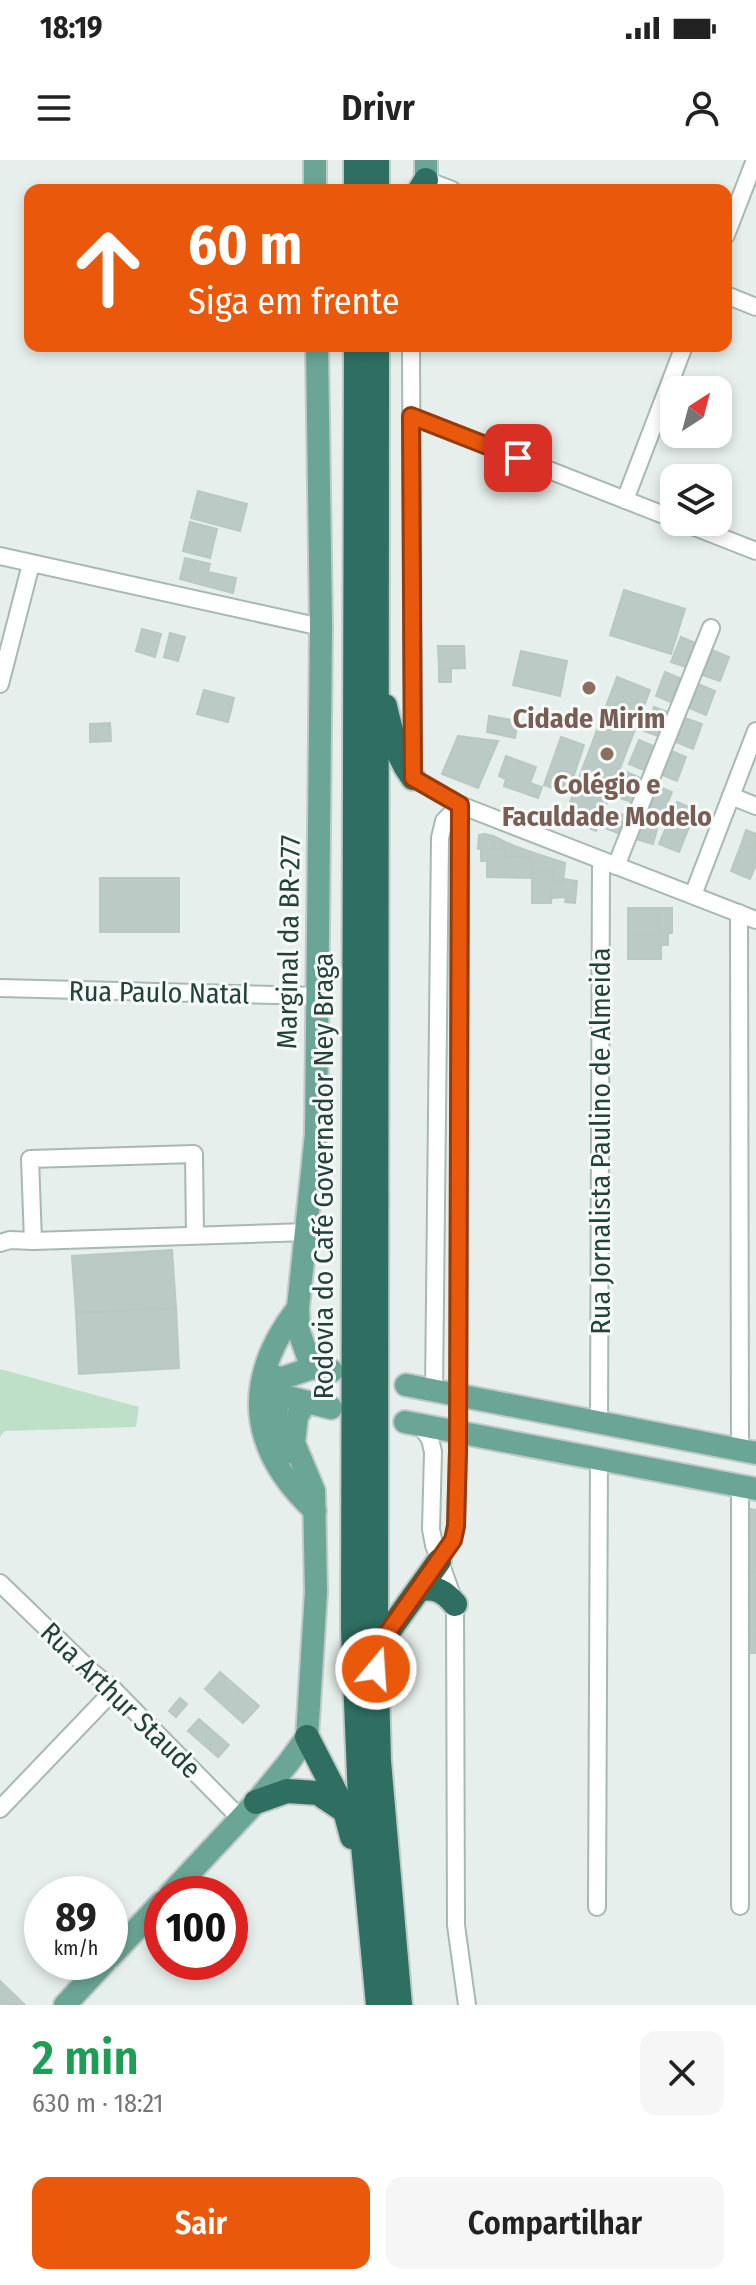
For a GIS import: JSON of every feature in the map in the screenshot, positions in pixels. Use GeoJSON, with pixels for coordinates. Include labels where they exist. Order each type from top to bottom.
{"type":"FeatureCollection","features":[{"type":"Feature","properties":{"kind":"highway"},"geometry":{"type":"LineString","coordinates":[[356,160],[356,184]]}},
{"type":"Feature","properties":{"kind":"highway"},"geometry":{"type":"LineString","coordinates":[[377,160],[377,184]]}},
{"type":"Feature","properties":{"kind":"highway","name":"Rodovia do Café Governador Ney Braga"},"geometry":{"type":"LineString","coordinates":[[356,352],[352,1557],[355,1708],[378,2005]]}},
{"type":"Feature","properties":{"kind":"highway","name":"Rodovia do Café Governador Ney Braga"},"geometry":{"type":"LineString","coordinates":[[377,352],[376,1649],[381,1792],[400,2005]]}},
{"type":"Feature","properties":{"kind":"highway"},"geometry":{"type":"LineString","coordinates":[[376,670],[397,749],[413,778]]}},
{"type":"Feature","properties":{"kind":"highway"},"geometry":{"type":"LineString","coordinates":[[376,1649],[439,1561]]}},
{"type":"Feature","properties":{"kind":"highway"},"geometry":{"type":"LineString","coordinates":[[420,1589],[438,1589],[455,1604]]}},
{"type":"Feature","properties":{"kind":"highway"},"geometry":{"type":"LineString","coordinates":[[307,1737],[345,1811],[367,1894]]}},
{"type":"Feature","properties":{"kind":"highway"},"geometry":{"type":"LineString","coordinates":[[248,1810],[287,1791],[318,1793],[345,1811]]}},
{"type":"Feature","properties":{"kind":"main road"},"geometry":{"type":"LineString","coordinates":[[315,160],[315,184]]}},
{"type":"Feature","properties":{"kind":"main road","name":"Marginal da BR-277"},"geometry":{"type":"LineString","coordinates":[[315,1511],[294,1491],[277,1468],[266,1441],[261,1413],[261,1384],[268,1357],[280,1331],[298,1308],[316,1134],[321,627],[317,352]]}},
{"type":"Feature","properties":{"kind":"main road"},"geometry":{"type":"LineString","coordinates":[[298,1308],[299,1332],[322,1369]]}},
{"type":"Feature","properties":{"kind":"main road"},"geometry":{"type":"LineString","coordinates":[[298,1308],[285,1338],[276,1386],[279,1432],[299,1487],[315,1511]]}},
{"type":"Feature","properties":{"kind":"main road"},"geometry":{"type":"LineString","coordinates":[[276,1386],[322,1369]]}},
{"type":"Feature","properties":{"kind":"main road"},"geometry":{"type":"LineString","coordinates":[[306,1403],[300,1395],[299,1381],[304,1373],[322,1369]]}},
{"type":"Feature","properties":{"kind":"main road"},"geometry":{"type":"LineString","coordinates":[[406,1385],[748,1451]]}},
{"type":"Feature","properties":{"kind":"main road"},"geometry":{"type":"LineString","coordinates":[[276,1386],[306,1403],[331,1408]]}},
{"type":"Feature","properties":{"kind":"main road"},"geometry":{"type":"LineString","coordinates":[[187,1876],[248,1810],[307,1737],[316,1592],[315,1511],[314,1491],[294,1443],[297,1416],[306,1403]]}},
{"type":"Feature","properties":{"kind":"main road"},"geometry":{"type":"LineString","coordinates":[[413,1424],[748,1488]]}},
{"type":"Feature","properties":{"kind":"main road"},"geometry":{"type":"LineString","coordinates":[[635,1466],[645,1463],[653,1455],[653,1443],[647,1434],[637,1430]]}},
{"type":"Feature","properties":{"kind":"main road"},"geometry":{"type":"LineString","coordinates":[[683,1475],[673,1459],[676,1449],[692,1440]]}},
{"type":"Feature","properties":{"kind":"main road"},"geometry":{"type":"LineString","coordinates":[[128,1938],[144,1921]]}},
{"type":"Feature","properties":{"kind":"main road"},"geometry":{"type":"LineString","coordinates":[[65,2005],[88,1980]]}},
{"type":"Feature","properties":{"kind":"street"},"geometry":{"type":"LineString","coordinates":[[732,219],[755,160]]}},
{"type":"Feature","properties":{"kind":"street"},"geometry":{"type":"LineString","coordinates":[[732,297],[756,307]]}},
{"type":"Feature","properties":{"kind":"street"},"geometry":{"type":"LineString","coordinates":[[411,352],[413,778],[460,805],[756,920]]}},
{"type":"Feature","properties":{"kind":"street"},"geometry":{"type":"LineString","coordinates":[[625,500],[682,352]]}},
{"type":"Feature","properties":{"kind":"street"},"geometry":{"type":"LineString","coordinates":[[411,416],[660,514]]}},
{"type":"Feature","properties":{"kind":"street"},"geometry":{"type":"LineString","coordinates":[[718,536],[756,551]]}},
{"type":"Feature","properties":{"kind":"street"},"geometry":{"type":"LineString","coordinates":[[0,556],[321,627]]}},
{"type":"Feature","properties":{"kind":"street"},"geometry":{"type":"LineString","coordinates":[[0,684],[31,564]]}},
{"type":"Feature","properties":{"kind":"street"},"geometry":{"type":"LineString","coordinates":[[608,863],[711,628]]}},
{"type":"Feature","properties":{"kind":"street"},"geometry":{"type":"LineString","coordinates":[[693,895],[756,731]]}},
{"type":"Feature","properties":{"kind":"street"},"geometry":{"type":"LineString","coordinates":[[731,796],[756,806]]}},
{"type":"Feature","properties":{"kind":"street"},"geometry":{"type":"LineString","coordinates":[[434,1391],[440,838],[444,821],[460,805]]}},
{"type":"Feature","properties":{"kind":"street"},"geometry":{"type":"LineString","coordinates":[[439,1561],[453,1540],[456,1526],[460,805]]}},
{"type":"Feature","properties":{"kind":"street","name":"Rua Jornalista Paulino de Almeida"},"geometry":{"type":"LineString","coordinates":[[599,1423],[608,863]]}},
{"type":"Feature","properties":{"kind":"street"},"geometry":{"type":"LineString","coordinates":[[739,913],[748,1451]]}},
{"type":"Feature","properties":{"kind":"street","name":"Rua Paulo Natal"},"geometry":{"type":"LineString","coordinates":[[0,988],[318,996]]}},
{"type":"Feature","properties":{"kind":"street"},"geometry":{"type":"LineString","coordinates":[[33,1241],[30,1159],[194,1154],[195,1235]]}},
{"type":"Feature","properties":{"kind":"street"},"geometry":{"type":"LineString","coordinates":[[0,1243],[10,1240],[307,1232]]}},
{"type":"Feature","properties":{"kind":"street"},"geometry":{"type":"LineString","coordinates":[[413,1424],[430,1439],[433,1452],[431,1529],[455,1604],[456,1925],[467,2005]]}},
{"type":"Feature","properties":{"kind":"street"},"geometry":{"type":"LineString","coordinates":[[597,1907],[599,1459]]}},
{"type":"Feature","properties":{"kind":"street"},"geometry":{"type":"LineString","coordinates":[[740,1906],[748,1488]]}},
{"type":"Feature","properties":{"kind":"street","name":"Rua Arthur Staude"},"geometry":{"type":"LineString","coordinates":[[1,1583],[92,1672],[248,1810]]}},
{"type":"Feature","properties":{"kind":"street"},"geometry":{"type":"LineString","coordinates":[[0,1809],[114,1690]]}},
{"type":"Feature","properties":{"kind":"green space"},"geometry":{"type":"Polygon","coordinates":[[[0,1369],[139,1407],[136,1427],[5,1431],[0,1437],[0,1369]]]}},
{"type":"Feature","properties":{"kind":"building"},"geometry":{"type":"Polygon","coordinates":[[[198,491],[247,504],[240,531],[191,518],[198,491]]]}},
{"type":"Feature","properties":{"kind":"building"},"geometry":{"type":"Polygon","coordinates":[[[190,522],[217,529],[210,558],[183,551],[190,522]]]}},
{"type":"Feature","properties":{"kind":"building"},"geometry":{"type":"Polygon","coordinates":[[[185,558],[210,564],[208,572],[236,578],[233,593],[180,579],[185,558]]]}},
{"type":"Feature","properties":{"kind":"building"},"geometry":{"type":"Polygon","coordinates":[[[624,590],[685,609],[671,654],[610,635],[624,590]]]}},
{"type":"Feature","properties":{"kind":"building"},"geometry":{"type":"Polygon","coordinates":[[[142,629],[161,634],[155,657],[136,651],[142,629]]]}},
{"type":"Feature","properties":{"kind":"building"},"geometry":{"type":"Polygon","coordinates":[[[170,633],[185,637],[178,661],[164,657],[170,633]]]}},
{"type":"Feature","properties":{"kind":"building"},"geometry":{"type":"Polygon","coordinates":[[[681,637],[698,644],[688,668],[671,662],[681,637]]]}},
{"type":"Feature","properties":{"kind":"building"},"geometry":{"type":"Polygon","coordinates":[[[438,646],[464,646],[465,668],[439,669],[438,646]]]}},
{"type":"Feature","properties":{"kind":"building"},"geometry":{"type":"Polygon","coordinates":[[[712,650],[729,657],[720,681],[702,675],[712,650]]]}},
{"type":"Feature","properties":{"kind":"building"},"geometry":{"type":"Polygon","coordinates":[[[521,651],[567,661],[560,696],[513,685],[521,651]]]}},
{"type":"Feature","properties":{"kind":"building"},"geometry":{"type":"Polygon","coordinates":[[[439,669],[451,669],[451,682],[439,682],[439,669]]]}},
{"type":"Feature","properties":{"kind":"building"},"geometry":{"type":"Polygon","coordinates":[[[665,672],[682,679],[673,703],[656,696],[665,672]]]}},
{"type":"Feature","properties":{"kind":"building","name":"Colégio e Faculdade Modelo"},"geometry":{"type":"Polygon","coordinates":[[[617,677],[650,690],[596,831],[564,818],[617,677]]]}},
{"type":"Feature","properties":{"kind":"building"},"geometry":{"type":"Polygon","coordinates":[[[698,684],[715,691],[706,715],[689,708],[698,684]]]}},
{"type":"Feature","properties":{"kind":"building"},"geometry":{"type":"Polygon","coordinates":[[[204,690],[234,698],[228,722],[197,714],[204,690]]]}},
{"type":"Feature","properties":{"kind":"building"},"geometry":{"type":"Polygon","coordinates":[[[654,707],[671,713],[661,737],[644,731],[654,707]]]}},
{"type":"Feature","properties":{"kind":"building"},"geometry":{"type":"Polygon","coordinates":[[[489,716],[518,721],[515,738],[487,732],[489,716]]]}},
{"type":"Feature","properties":{"kind":"building"},"geometry":{"type":"Polygon","coordinates":[[[685,718],[702,724],[693,749],[676,742],[685,718]]]}},
{"type":"Feature","properties":{"kind":"building"},"geometry":{"type":"Polygon","coordinates":[[[110,723],[111,741],[90,742],[90,724],[110,723]]]}},
{"type":"Feature","properties":{"kind":"building"},"geometry":{"type":"Polygon","coordinates":[[[458,736],[498,741],[478,788],[442,774],[458,736]]]}},
{"type":"Feature","properties":{"kind":"building"},"geometry":{"type":"Polygon","coordinates":[[[561,737],[584,745],[568,793],[544,785],[561,737]]]}},
{"type":"Feature","properties":{"kind":"building"},"geometry":{"type":"Polygon","coordinates":[[[639,740],[656,747],[646,771],[629,764],[639,740]]]}},
{"type":"Feature","properties":{"kind":"building"},"geometry":{"type":"Polygon","coordinates":[[[669,750],[686,757],[677,781],[660,774],[669,750]]]}},
{"type":"Feature","properties":{"kind":"building"},"geometry":{"type":"Polygon","coordinates":[[[506,756],[536,767],[530,783],[542,787],[538,798],[504,786],[506,779],[499,776],[506,756]]]}},
{"type":"Feature","properties":{"kind":"building"},"geometry":{"type":"Polygon","coordinates":[[[626,772],[643,779],[634,803],[617,797],[626,772]]]}},
{"type":"Feature","properties":{"kind":"building"},"geometry":{"type":"Polygon","coordinates":[[[655,785],[672,792],[662,816],[645,809],[655,785]]]}},
{"type":"Feature","properties":{"kind":"building"},"geometry":{"type":"Polygon","coordinates":[[[677,802],[696,810],[679,852],[659,844],[677,802]]]}},
{"type":"Feature","properties":{"kind":"building"},"geometry":{"type":"Polygon","coordinates":[[[612,811],[627,816],[620,834],[605,828],[612,811]]]}},
{"type":"Feature","properties":{"kind":"building"},"geometry":{"type":"Polygon","coordinates":[[[640,820],[658,826],[653,844],[636,839],[640,820]]]}},
{"type":"Feature","properties":{"kind":"building"},"geometry":{"type":"Polygon","coordinates":[[[746,830],[756,834],[756,850],[741,845],[746,830]]]}},
{"type":"Feature","properties":{"kind":"building"},"geometry":{"type":"Polygon","coordinates":[[[479,835],[493,836],[493,849],[478,849],[479,835]]]}},
{"type":"Feature","properties":{"kind":"building"},"geometry":{"type":"Polygon","coordinates":[[[493,836],[512,845],[512,857],[505,857],[505,849],[493,849],[493,836]]]}},
{"type":"Feature","properties":{"kind":"building"},"geometry":{"type":"Polygon","coordinates":[[[512,845],[531,852],[532,858],[512,857],[512,845]]]}},
{"type":"Feature","properties":{"kind":"building"},"geometry":{"type":"Polygon","coordinates":[[[741,845],[756,850],[756,864],[750,879],[731,871],[741,845]]]}},
{"type":"Feature","properties":{"kind":"building"},"geometry":{"type":"Polygon","coordinates":[[[481,849],[505,849],[505,857],[532,858],[532,878],[487,877],[487,861],[481,861],[481,849]]]}},
{"type":"Feature","properties":{"kind":"building"},"geometry":{"type":"Polygon","coordinates":[[[531,852],[565,863],[563,882],[552,880],[553,869],[532,869],[531,852]]]}},
{"type":"Feature","properties":{"kind":"building"},"geometry":{"type":"Polygon","coordinates":[[[532,869],[553,869],[551,903],[532,903],[532,869]]]}},
{"type":"Feature","properties":{"kind":"building"},"geometry":{"type":"Polygon","coordinates":[[[100,878],[179,878],[179,932],[100,932],[100,878]]]}},
{"type":"Feature","properties":{"kind":"building"},"geometry":{"type":"Polygon","coordinates":[[[564,879],[577,881],[575,903],[565,902],[566,897],[551,898],[552,880],[563,882],[564,879]]]}},
{"type":"Feature","properties":{"kind":"building"},"geometry":{"type":"Polygon","coordinates":[[[628,908],[659,908],[659,933],[628,933],[628,908]]]}},
{"type":"Feature","properties":{"kind":"building"},"geometry":{"type":"Polygon","coordinates":[[[659,908],[672,908],[672,933],[659,933],[659,908]]]}},
{"type":"Feature","properties":{"kind":"building"},"geometry":{"type":"Polygon","coordinates":[[[628,933],[668,933],[668,945],[661,945],[661,959],[628,959],[628,933]]]}},
{"type":"Feature","properties":{"kind":"building"},"geometry":{"type":"Polygon","coordinates":[[[172,1250],[176,1308],[76,1313],[72,1256],[172,1250]]]}},
{"type":"Feature","properties":{"kind":"building"},"geometry":{"type":"Polygon","coordinates":[[[176,1308],[179,1368],[79,1374],[76,1313],[176,1308]]]}},
{"type":"Feature","properties":{"kind":"building"},"geometry":{"type":"Polygon","coordinates":[[[750,1509],[756,1510],[756,1572],[748,1573],[750,1509]]]}},
{"type":"Feature","properties":{"kind":"building"},"geometry":{"type":"Polygon","coordinates":[[[756,1572],[756,1600],[748,1600],[748,1573],[756,1572]]]}},
{"type":"Feature","properties":{"kind":"building"},"geometry":{"type":"Polygon","coordinates":[[[748,1600],[756,1600],[756,1625],[747,1625],[748,1600]]]}},
{"type":"Feature","properties":{"kind":"building"},"geometry":{"type":"Polygon","coordinates":[[[747,1625],[756,1625],[756,1653],[747,1653],[747,1625]]]}},
{"type":"Feature","properties":{"kind":"building"},"geometry":{"type":"Polygon","coordinates":[[[220,1672],[259,1706],[243,1723],[205,1689],[220,1672]]]}},
{"type":"Feature","properties":{"kind":"building"},"geometry":{"type":"Polygon","coordinates":[[[180,1698],[187,1704],[176,1717],[169,1711],[180,1698]]]}},
{"type":"Feature","properties":{"kind":"building"},"geometry":{"type":"Polygon","coordinates":[[[199,1719],[229,1745],[218,1757],[188,1731],[199,1719]]]}},
{"type":"Feature","properties":{"kind":"building"},"geometry":{"type":"Polygon","coordinates":[[[0,1981],[25,2005],[0,2005],[0,1981]]]}},
{"type":"Feature","properties":{"kind":"place","name":"Cidade Mirim"},"geometry":{"type":"Point","coordinates":[589,688]}},
{"type":"Feature","properties":{"kind":"place","name":"Colégio e Faculdade Modelo"},"geometry":{"type":"Point","coordinates":[607,754]}},
{"type":"Feature","properties":{"kind":"route"},"geometry":{"type":"LineString","coordinates":[[376,1669],[376,1649],[453,1540],[456,1526],[460,805],[413,778],[411,416],[518,458]]}}]}
